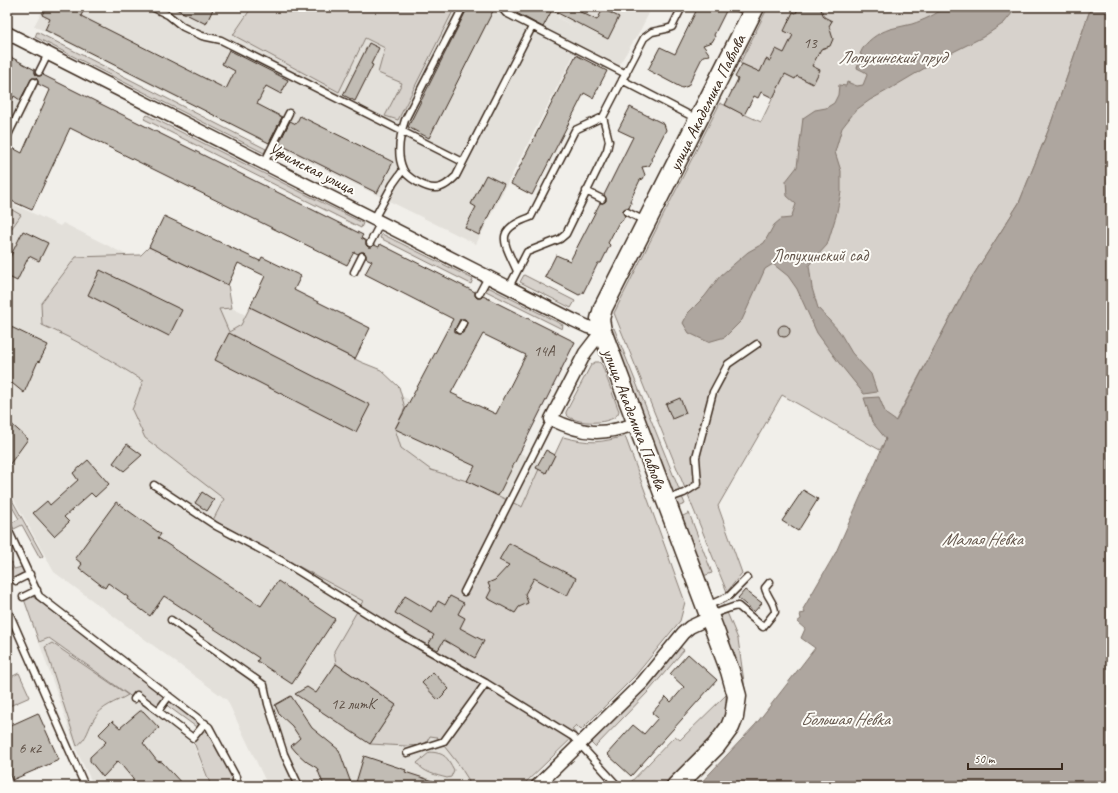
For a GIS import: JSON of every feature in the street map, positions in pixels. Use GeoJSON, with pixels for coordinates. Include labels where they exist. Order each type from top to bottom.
{"type":"FeatureCollection","features":[{"type":"Feature","properties":{"kind":"street","name":"улица Академика Павлова"},"geometry":{"type":"LineString","coordinates":[[676,786],[716,746],[730,727],[734,717],[737,696],[730,671],[602,332],[600,319],[603,308],[698,120],[748,9]]}},
{"type":"Feature","properties":{"kind":"street","name":"Уфимская улица"},"geometry":{"type":"LineString","coordinates":[[7,33],[488,277],[588,327],[602,332]]}},
{"type":"Feature","properties":{"kind":"street"},"geometry":{"type":"LineString","coordinates":[[602,332],[585,353],[550,419],[570,428],[585,432],[615,430],[637,423]]}},
{"type":"Feature","properties":{"kind":"street"},"geometry":{"type":"LineString","coordinates":[[537,786],[642,682],[683,633],[708,613]]}},
{"type":"Feature","properties":{"kind":"lane"},"geometry":{"type":"LineString","coordinates":[[152,7],[168,15],[183,27],[202,36],[221,40],[463,162]]}},
{"type":"Feature","properties":{"kind":"lane"},"geometry":{"type":"LineString","coordinates":[[463,7],[405,120],[401,131],[399,158],[403,170],[412,179],[424,185],[436,188],[448,185],[456,176],[532,27]]}},
{"type":"Feature","properties":{"kind":"lane"},"geometry":{"type":"LineString","coordinates":[[501,7],[506,13],[532,27],[626,74]]}},
{"type":"Feature","properties":{"kind":"lane"},"geometry":{"type":"LineString","coordinates":[[517,271],[504,241],[506,232],[512,224],[531,217],[575,130],[603,117],[644,38],[652,32],[672,27],[682,7]]}},
{"type":"Feature","properties":{"kind":"lane"},"geometry":{"type":"LineString","coordinates":[[39,72],[48,54]]}},
{"type":"Feature","properties":{"kind":"lane"},"geometry":{"type":"LineString","coordinates":[[622,80],[698,120]]}},
{"type":"Feature","properties":{"kind":"lane"},"geometry":{"type":"LineString","coordinates":[[7,137],[34,82]]}},
{"type":"Feature","properties":{"kind":"lane"},"geometry":{"type":"LineString","coordinates":[[264,163],[289,113]]}},
{"type":"Feature","properties":{"kind":"lane"},"geometry":{"type":"LineString","coordinates":[[509,287],[527,252],[560,239],[566,234],[609,141],[603,117]]}},
{"type":"Feature","properties":{"kind":"lane"},"geometry":{"type":"LineString","coordinates":[[370,243],[377,220],[393,184],[403,170]]}},
{"type":"Feature","properties":{"kind":"lane"},"geometry":{"type":"LineString","coordinates":[[586,191],[602,199]]}},
{"type":"Feature","properties":{"kind":"lane"},"geometry":{"type":"LineString","coordinates":[[627,212],[646,221]]}},
{"type":"Feature","properties":{"kind":"lane"},"geometry":{"type":"LineString","coordinates":[[354,272],[362,256]]}},
{"type":"Feature","properties":{"kind":"lane"},"geometry":{"type":"LineString","coordinates":[[479,294],[488,277]]}},
{"type":"Feature","properties":{"kind":"lane"},"geometry":{"type":"LineString","coordinates":[[459,330],[463,324]]}},
{"type":"Feature","properties":{"kind":"lane"},"geometry":{"type":"LineString","coordinates":[[666,500],[684,493],[698,484],[696,458],[713,392],[728,364],[757,344]]}},
{"type":"Feature","properties":{"kind":"lane"},"geometry":{"type":"LineString","coordinates":[[464,592],[550,419]]}},
{"type":"Feature","properties":{"kind":"lane"},"geometry":{"type":"LineString","coordinates":[[154,485],[216,526],[282,561],[403,636],[486,683],[573,737],[617,785]]}},
{"type":"Feature","properties":{"kind":"lane"},"geometry":{"type":"LineString","coordinates":[[7,527],[39,596],[210,727],[236,777],[236,786]]}},
{"type":"Feature","properties":{"kind":"lane"},"geometry":{"type":"LineString","coordinates":[[16,581],[30,574]]}},
{"type":"Feature","properties":{"kind":"lane"},"geometry":{"type":"LineString","coordinates":[[708,613],[729,596],[747,578]]}},
{"type":"Feature","properties":{"kind":"lane"},"geometry":{"type":"LineString","coordinates":[[708,613],[738,606],[763,627],[776,612],[765,588],[770,582]]}},
{"type":"Feature","properties":{"kind":"lane"},"geometry":{"type":"LineString","coordinates":[[23,597],[37,590]]}},
{"type":"Feature","properties":{"kind":"lane"},"geometry":{"type":"LineString","coordinates":[[7,608],[85,786]]}},
{"type":"Feature","properties":{"kind":"lane"},"geometry":{"type":"LineString","coordinates":[[170,620],[264,685],[268,704],[284,754],[299,786]]}},
{"type":"Feature","properties":{"kind":"lane"},"geometry":{"type":"LineString","coordinates":[[406,753],[444,741],[486,683]]}},
{"type":"Feature","properties":{"kind":"lane"},"geometry":{"type":"LineString","coordinates":[[134,699],[137,695],[193,738],[205,723]]}},
{"type":"Feature","properties":{"kind":"lane"},"geometry":{"type":"LineString","coordinates":[[158,711],[169,696]]}},
{"type":"Feature","properties":{"kind":"shaded area"},"geometry":{"type":"Polygon","coordinates":[[[44,7],[564,7],[558,18],[578,29],[559,18],[565,7],[652,7],[641,29],[619,65],[579,45],[476,244],[284,149],[269,144],[34,26],[44,7]]]}},
{"type":"Feature","properties":{"kind":"shaded area"},"geometry":{"type":"Polygon","coordinates":[[[7,55],[44,74],[7,148],[7,55]]]}},
{"type":"Feature","properties":{"kind":"shaded area"},"geometry":{"type":"Polygon","coordinates":[[[7,201],[60,226],[63,223],[232,308],[518,456],[520,453],[540,462],[546,450],[555,454],[563,437],[582,442],[603,442],[625,436],[685,602],[680,621],[635,676],[522,786],[268,786],[227,700],[54,572],[7,487],[7,201]]]}},
{"type":"Feature","properties":{"kind":"shaded area"},"geometry":{"type":"Polygon","coordinates":[[[49,638],[154,713],[194,746],[210,786],[94,786],[78,754],[39,642],[49,638]]]}},
{"type":"Feature","properties":{"kind":"green space"},"geometry":{"type":"Polygon","coordinates":[[[252,7],[455,7],[398,120],[385,116],[402,83],[378,73],[385,48],[365,38],[339,92],[233,35],[252,7]]]}},
{"type":"Feature","properties":{"kind":"green space","name":"Лопухинский сад"},"geometry":{"type":"Polygon","coordinates":[[[768,7],[1091,7],[1050,126],[1019,203],[969,282],[880,450],[782,395],[718,506],[742,573],[727,592],[614,313],[720,103],[761,122],[780,83],[740,63],[768,7]]]}},
{"type":"Feature","properties":{"kind":"green space"},"geometry":{"type":"Polygon","coordinates":[[[37,32],[266,149],[264,153],[35,37],[37,32]]]}},
{"type":"Feature","properties":{"kind":"green space"},"geometry":{"type":"Polygon","coordinates":[[[147,115],[363,223],[361,228],[144,119],[147,115]]]}},
{"type":"Feature","properties":{"kind":"green space"},"geometry":{"type":"Polygon","coordinates":[[[7,207],[21,215],[7,235],[7,207]]]}},
{"type":"Feature","properties":{"kind":"green space"},"geometry":{"type":"Polygon","coordinates":[[[382,234],[473,279],[471,284],[380,238],[382,234]]]}},
{"type":"Feature","properties":{"kind":"green space"},"geometry":{"type":"Polygon","coordinates":[[[149,247],[228,285],[232,308],[219,309],[229,332],[241,325],[250,307],[361,362],[381,370],[399,387],[405,408],[395,429],[401,448],[431,470],[467,481],[522,507],[539,469],[546,473],[563,437],[580,441],[594,442],[625,436],[685,602],[680,621],[635,676],[581,730],[576,725],[572,729],[576,734],[522,786],[470,786],[468,779],[459,765],[437,737],[430,736],[425,745],[406,746],[370,744],[396,705],[336,664],[334,651],[363,601],[213,520],[224,499],[145,438],[132,410],[143,381],[94,351],[42,325],[41,303],[76,257],[141,255],[149,247]]]}},
{"type":"Feature","properties":{"kind":"green space"},"geometry":{"type":"Polygon","coordinates":[[[524,275],[575,301],[571,308],[520,282],[524,275]]]}},
{"type":"Feature","properties":{"kind":"green space"},"geometry":{"type":"Polygon","coordinates":[[[488,287],[563,325],[562,329],[486,291],[488,287]]]}},
{"type":"Feature","properties":{"kind":"green space"},"geometry":{"type":"Polygon","coordinates":[[[614,328],[685,504],[677,507],[610,330],[614,328]]]}},
{"type":"Feature","properties":{"kind":"green space"},"geometry":{"type":"Polygon","coordinates":[[[595,362],[599,362],[602,365],[619,411],[616,416],[603,421],[585,422],[570,418],[566,412],[591,365],[595,362]]]}},
{"type":"Feature","properties":{"kind":"green space"},"geometry":{"type":"Polygon","coordinates":[[[7,491],[43,556],[40,558],[22,525],[14,529],[11,523],[19,519],[7,498],[7,491]]]}},
{"type":"Feature","properties":{"kind":"green space"},"geometry":{"type":"Polygon","coordinates":[[[689,513],[712,573],[703,576],[681,517],[689,513]]]}},
{"type":"Feature","properties":{"kind":"green space"},"geometry":{"type":"Polygon","coordinates":[[[7,552],[14,569],[22,567],[25,569],[24,572],[10,580],[7,573],[12,570],[7,560],[7,552]]]}},
{"type":"Feature","properties":{"kind":"green space"},"geometry":{"type":"Polygon","coordinates":[[[32,596],[167,697],[154,713],[49,638],[39,642],[24,599],[32,596]]]}},
{"type":"Feature","properties":{"kind":"green space"},"geometry":{"type":"Polygon","coordinates":[[[724,605],[738,639],[745,689],[716,609],[724,605]]]}},
{"type":"Feature","properties":{"kind":"green space"},"geometry":{"type":"Polygon","coordinates":[[[52,643],[128,695],[109,705],[97,714],[86,736],[77,746],[45,647],[52,643]]]}},
{"type":"Feature","properties":{"kind":"green space"},"geometry":{"type":"Polygon","coordinates":[[[680,647],[684,650],[649,691],[595,747],[590,742],[646,688],[680,647]]]}},
{"type":"Feature","properties":{"kind":"green space"},"geometry":{"type":"Polygon","coordinates":[[[19,673],[30,697],[7,707],[7,679],[19,673]]]}},
{"type":"Feature","properties":{"kind":"green space"},"geometry":{"type":"Polygon","coordinates":[[[726,695],[726,709],[720,726],[706,744],[662,786],[627,786],[675,736],[680,740],[726,695]]]}},
{"type":"Feature","properties":{"kind":"green space"},"geometry":{"type":"Polygon","coordinates":[[[169,698],[203,724],[199,729],[165,704],[169,698]]]}},
{"type":"Feature","properties":{"kind":"green space"},"geometry":{"type":"Polygon","coordinates":[[[205,726],[208,728],[233,778],[234,786],[211,786],[195,745],[192,742],[205,726]]]}},
{"type":"Feature","properties":{"kind":"green space"},"geometry":{"type":"Polygon","coordinates":[[[430,752],[439,753],[445,756],[454,770],[451,777],[447,778],[435,775],[423,769],[417,763],[430,752]]]}},
{"type":"Feature","properties":{"kind":"water","name":"Лопухинский пруд"},"geometry":{"type":"Polygon","coordinates":[[[945,7],[1017,7],[1004,23],[983,37],[945,56],[870,100],[856,110],[842,128],[835,152],[841,171],[841,192],[836,216],[827,245],[809,265],[812,288],[818,308],[839,331],[852,353],[871,374],[877,392],[864,394],[817,333],[797,289],[788,276],[773,264],[765,269],[742,320],[725,337],[708,342],[689,333],[683,323],[688,313],[705,296],[720,276],[748,252],[764,243],[774,225],[781,219],[791,218],[796,204],[787,196],[786,181],[797,167],[803,118],[815,110],[826,108],[834,103],[838,95],[839,85],[846,86],[847,82],[857,86],[863,85],[867,75],[865,72],[857,68],[862,55],[860,54],[862,49],[872,38],[890,29],[912,24],[925,19],[945,7]]]}},
{"type":"Feature","properties":{"kind":"water","name":"Малая Невка"},"geometry":{"type":"Polygon","coordinates":[[[1091,7],[1111,7],[1111,786],[698,786],[756,724],[815,648],[801,638],[805,629],[797,622],[801,619],[800,614],[805,613],[803,609],[836,552],[886,439],[872,422],[864,398],[879,397],[886,414],[896,421],[969,282],[1019,203],[1050,126],[1091,7]]]}},
{"type":"Feature","properties":{"kind":"building"},"geometry":{"type":"Polygon","coordinates":[[[46,7],[85,7],[81,16],[226,89],[235,71],[222,64],[229,50],[288,80],[281,94],[266,86],[257,104],[282,117],[269,143],[45,30],[50,19],[42,15],[46,7]]]}},
{"type":"Feature","properties":{"kind":"building"},"geometry":{"type":"Polygon","coordinates":[[[172,7],[214,7],[206,24],[172,7]]]}},
{"type":"Feature","properties":{"kind":"building"},"geometry":{"type":"Polygon","coordinates":[[[468,7],[495,7],[429,138],[408,127],[468,7]]]}},
{"type":"Feature","properties":{"kind":"building"},"geometry":{"type":"Polygon","coordinates":[[[507,7],[570,7],[597,20],[603,9],[619,17],[608,39],[552,10],[543,27],[507,7]]]}},
{"type":"Feature","properties":{"kind":"building"},"geometry":{"type":"Polygon","coordinates":[[[698,7],[728,7],[712,42],[703,45],[710,55],[703,56],[688,86],[682,88],[648,70],[660,47],[675,54],[698,7]]]}},
{"type":"Feature","properties":{"kind":"building"},"geometry":{"type":"Polygon","coordinates":[[[799,7],[820,7],[824,17],[832,21],[829,26],[833,39],[830,46],[821,49],[812,66],[820,70],[813,84],[797,76],[795,79],[785,74],[773,98],[761,92],[758,98],[754,96],[744,115],[725,105],[738,79],[735,77],[742,64],[760,72],[766,59],[770,61],[776,49],[784,53],[793,35],[784,31],[793,12],[796,13],[799,7]]]}},
{"type":"Feature","properties":{"kind":"building"},"geometry":{"type":"Polygon","coordinates":[[[369,43],[379,48],[371,64],[373,65],[355,101],[343,95],[369,43]]]}},
{"type":"Feature","properties":{"kind":"building"},"geometry":{"type":"Polygon","coordinates":[[[7,55],[35,70],[37,76],[44,74],[43,75],[363,235],[361,238],[366,241],[366,245],[368,247],[372,247],[374,245],[379,247],[380,244],[475,292],[475,296],[477,298],[481,298],[483,296],[575,342],[498,496],[467,481],[475,466],[395,429],[453,319],[365,274],[372,261],[366,258],[364,252],[358,254],[354,252],[347,265],[70,128],[32,210],[7,199],[7,145],[22,153],[50,90],[38,84],[36,78],[32,78],[20,100],[14,96],[7,112],[7,55]],[[460,319],[455,330],[455,333],[459,334],[463,333],[467,323],[465,319],[460,319]],[[483,334],[451,393],[496,414],[526,355],[483,334]]]}},
{"type":"Feature","properties":{"kind":"building"},"geometry":{"type":"Polygon","coordinates":[[[576,55],[607,71],[593,98],[584,93],[532,195],[511,184],[576,55]]]}},
{"type":"Feature","properties":{"kind":"building"},"geometry":{"type":"Polygon","coordinates":[[[630,107],[664,124],[666,130],[649,166],[642,167],[645,175],[643,179],[640,180],[630,201],[631,203],[629,208],[623,210],[625,216],[622,221],[619,222],[608,243],[610,245],[601,263],[598,263],[583,293],[579,295],[545,277],[556,255],[570,261],[600,203],[606,201],[604,195],[633,137],[618,130],[630,107]]]}},
{"type":"Feature","properties":{"kind":"building"},"geometry":{"type":"Polygon","coordinates":[[[300,116],[393,162],[377,193],[279,144],[290,121],[296,124],[300,116]]]}},
{"type":"Feature","properties":{"kind":"building"},"geometry":{"type":"Polygon","coordinates":[[[486,175],[504,184],[479,235],[465,228],[476,207],[471,204],[486,175]]]}},
{"type":"Feature","properties":{"kind":"building"},"geometry":{"type":"Polygon","coordinates":[[[164,216],[260,261],[262,257],[301,276],[294,290],[370,328],[355,359],[250,307],[265,276],[238,263],[228,285],[149,247],[164,216]]]}},
{"type":"Feature","properties":{"kind":"building"},"geometry":{"type":"Polygon","coordinates":[[[23,231],[48,243],[39,261],[29,256],[17,281],[7,276],[7,263],[23,231]]]}},
{"type":"Feature","properties":{"kind":"building"},"geometry":{"type":"Polygon","coordinates":[[[100,270],[182,310],[169,336],[88,295],[100,270]]]}},
{"type":"Feature","properties":{"kind":"building"},"geometry":{"type":"Polygon","coordinates":[[[7,325],[48,345],[39,362],[38,361],[24,393],[7,379],[7,325]]]}},
{"type":"Feature","properties":{"kind":"building"},"geometry":{"type":"Polygon","coordinates":[[[784,325],[788,327],[790,331],[788,335],[784,337],[780,335],[778,331],[780,327],[784,325]]]}},
{"type":"Feature","properties":{"kind":"building"},"geometry":{"type":"Polygon","coordinates":[[[229,333],[370,405],[356,432],[215,360],[229,333]]]}},
{"type":"Feature","properties":{"kind":"building"},"geometry":{"type":"Polygon","coordinates":[[[680,398],[686,413],[672,419],[666,404],[680,398]]]}},
{"type":"Feature","properties":{"kind":"building"},"geometry":{"type":"Polygon","coordinates":[[[7,420],[28,439],[7,468],[7,420]]]}},
{"type":"Feature","properties":{"kind":"building"},"geometry":{"type":"Polygon","coordinates":[[[127,444],[142,455],[124,471],[113,463],[127,444]]]}},
{"type":"Feature","properties":{"kind":"building"},"geometry":{"type":"Polygon","coordinates":[[[546,450],[555,455],[546,473],[536,468],[546,450]]]}},
{"type":"Feature","properties":{"kind":"building"},"geometry":{"type":"Polygon","coordinates":[[[88,460],[109,484],[95,497],[91,493],[64,517],[69,522],[54,536],[33,513],[47,501],[50,505],[78,480],[73,473],[88,460]]]}},
{"type":"Feature","properties":{"kind":"building"},"geometry":{"type":"Polygon","coordinates":[[[803,490],[818,499],[798,531],[782,521],[803,490]]]}},
{"type":"Feature","properties":{"kind":"building"},"geometry":{"type":"Polygon","coordinates":[[[202,492],[214,500],[207,511],[195,503],[202,492]]]}},
{"type":"Feature","properties":{"kind":"building"},"geometry":{"type":"Polygon","coordinates":[[[116,502],[161,534],[158,538],[261,606],[278,581],[335,619],[292,684],[257,661],[259,658],[164,596],[150,616],[127,599],[128,597],[108,583],[105,588],[79,568],[82,564],[75,558],[116,502]]]}},
{"type":"Feature","properties":{"kind":"building"},"geometry":{"type":"Polygon","coordinates":[[[509,543],[576,578],[567,596],[534,578],[525,594],[528,603],[519,607],[515,613],[487,598],[491,590],[488,583],[495,580],[509,565],[499,560],[509,543]]]}},
{"type":"Feature","properties":{"kind":"building"},"geometry":{"type":"Polygon","coordinates":[[[745,590],[762,603],[754,612],[738,598],[745,590]]]}},
{"type":"Feature","properties":{"kind":"building"},"geometry":{"type":"Polygon","coordinates":[[[405,596],[432,612],[438,601],[445,605],[450,596],[464,603],[458,614],[465,618],[460,628],[484,641],[475,658],[444,640],[438,650],[428,645],[434,635],[395,613],[405,596]]]}},
{"type":"Feature","properties":{"kind":"building"},"geometry":{"type":"Polygon","coordinates":[[[688,654],[717,680],[631,776],[607,754],[633,725],[644,734],[658,718],[652,713],[666,697],[671,702],[684,687],[670,674],[688,654]]]}},
{"type":"Feature","properties":{"kind":"building"},"geometry":{"type":"Polygon","coordinates":[[[336,664],[396,705],[370,744],[295,694],[307,687],[316,693],[336,664]]]}},
{"type":"Feature","properties":{"kind":"building"},"geometry":{"type":"Polygon","coordinates":[[[433,672],[449,689],[438,700],[422,683],[433,672]]]}},
{"type":"Feature","properties":{"kind":"building"},"geometry":{"type":"Polygon","coordinates":[[[291,696],[312,728],[339,750],[352,786],[324,786],[317,768],[307,762],[291,746],[300,738],[292,726],[279,714],[275,705],[291,696]]]}},
{"type":"Feature","properties":{"kind":"building"},"geometry":{"type":"Polygon","coordinates":[[[140,711],[143,711],[159,728],[143,743],[157,761],[162,762],[184,786],[133,786],[133,779],[118,761],[103,777],[90,761],[90,757],[106,742],[99,734],[112,721],[120,728],[140,711]]]}},
{"type":"Feature","properties":{"kind":"building"},"geometry":{"type":"Polygon","coordinates":[[[38,713],[59,760],[12,780],[7,769],[7,727],[38,713]]]}},
{"type":"Feature","properties":{"kind":"building"},"geometry":{"type":"Polygon","coordinates":[[[364,756],[406,770],[405,772],[442,784],[441,786],[355,786],[364,756]]]}},
{"type":"Feature","properties":{"kind":"water label","name":"Большая Невка"},"geometry":{"type":"Point","coordinates":[845,719]}}]}
